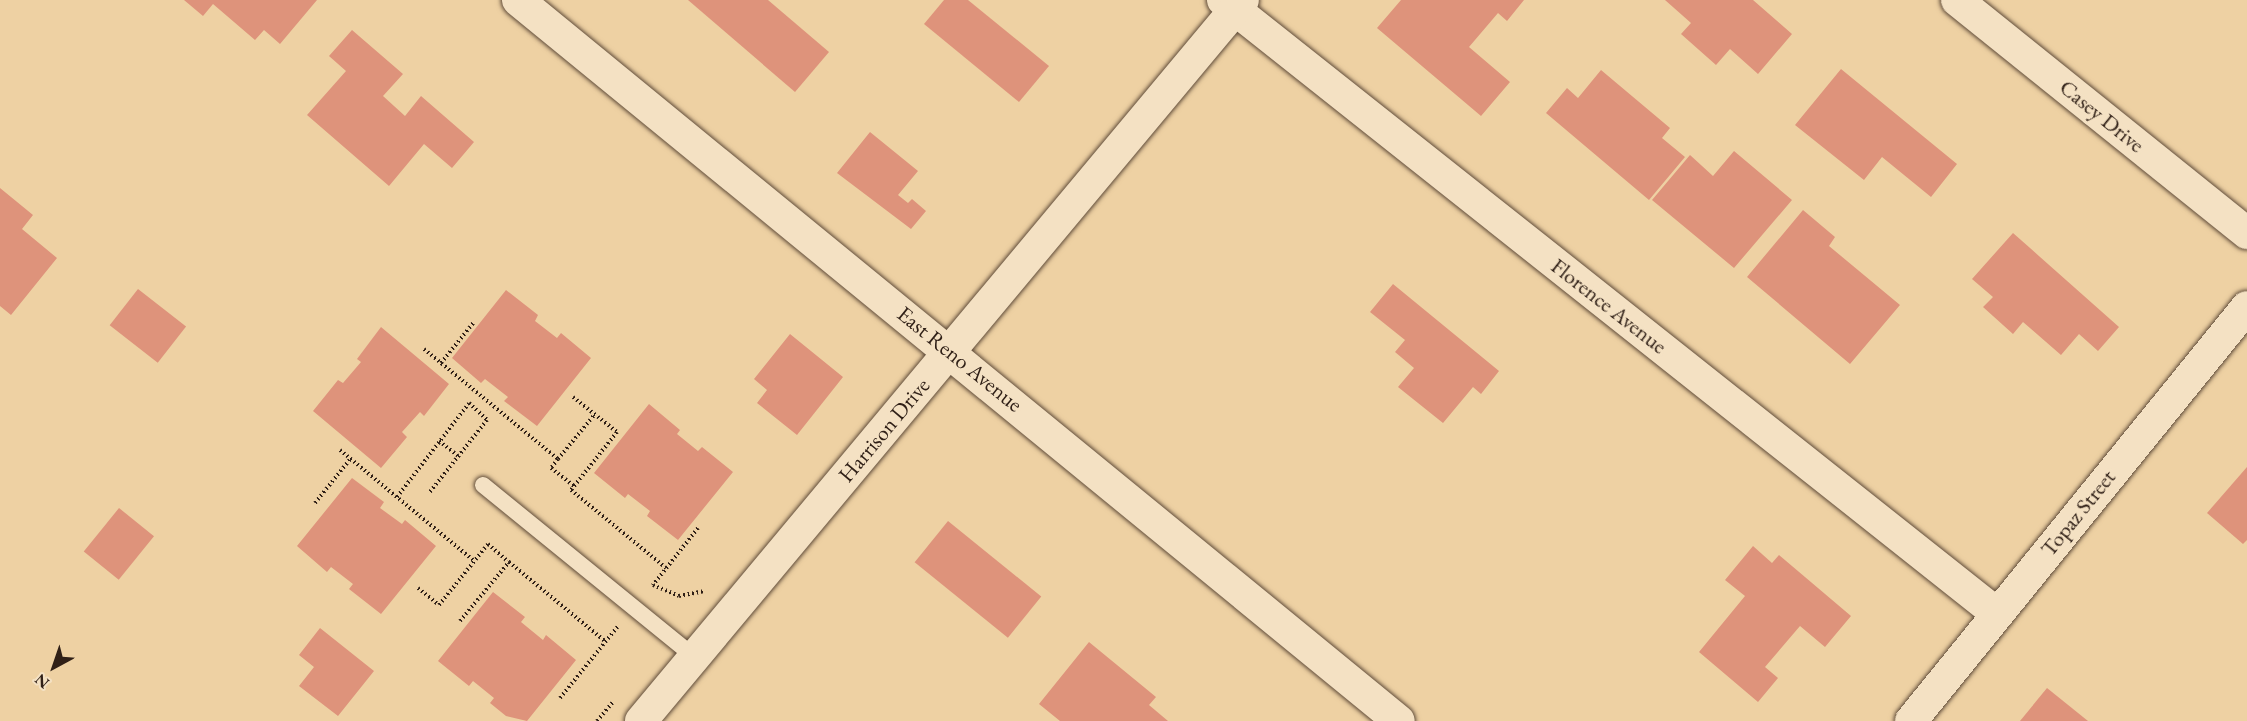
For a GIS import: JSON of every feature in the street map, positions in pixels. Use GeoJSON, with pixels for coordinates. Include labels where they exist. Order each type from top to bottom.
{"type":"FeatureCollection","features":[{"type":"Feature","properties":{"kind":"street","name":"East Reno Avenue"},"geometry":{"type":"LineString","coordinates":[[518,0],[950,351],[1399,721]]}},
{"type":"Feature","properties":{"kind":"street","name":"Casey Drive"},"geometry":{"type":"LineString","coordinates":[[1957,0],[2247,232]]}},
{"type":"Feature","properties":{"kind":"street","name":"Harrison Drive"},"geometry":{"type":"LineString","coordinates":[[641,721],[950,351],[1234,3]]}},
{"type":"Feature","properties":{"kind":"street","name":"Florence Avenue"},"geometry":{"type":"LineString","coordinates":[[1234,3],[1996,613]]}},
{"type":"Feature","properties":{"kind":"street","name":"Topaz Street"},"geometry":{"type":"LineString","coordinates":[[1911,721],[1996,613],[2247,306]]}},
{"type":"Feature","properties":{"kind":"lane"},"geometry":{"type":"LineString","coordinates":[[483,485],[695,657]]}},
{"type":"Feature","properties":{"kind":"path"},"geometry":{"type":"LineString","coordinates":[[441,363],[474,322]]}},
{"type":"Feature","properties":{"kind":"path"},"geometry":{"type":"LineString","coordinates":[[424,349],[558,459]]}},
{"type":"Feature","properties":{"kind":"path"},"geometry":{"type":"LineString","coordinates":[[573,397],[617,432],[571,490],[666,568]]}},
{"type":"Feature","properties":{"kind":"path"},"geometry":{"type":"LineString","coordinates":[[397,496],[469,403],[487,420],[430,492]]}},
{"type":"Feature","properties":{"kind":"path"},"geometry":{"type":"LineString","coordinates":[[574,486],[551,468],[595,414]]}},
{"type":"Feature","properties":{"kind":"path"},"geometry":{"type":"LineString","coordinates":[[439,441],[458,456]]}},
{"type":"Feature","properties":{"kind":"path"},"geometry":{"type":"LineString","coordinates":[[340,450],[474,561]]}},
{"type":"Feature","properties":{"kind":"path"},"geometry":{"type":"LineString","coordinates":[[315,503],[351,458]]}},
{"type":"Feature","properties":{"kind":"path"},"geometry":{"type":"LineString","coordinates":[[698,528],[653,585],[679,596],[705,591]]}},
{"type":"Feature","properties":{"kind":"path"},"geometry":{"type":"LineString","coordinates":[[418,588],[439,605],[488,544],[605,641]]}},
{"type":"Feature","properties":{"kind":"path"},"geometry":{"type":"LineString","coordinates":[[460,621],[510,562]]}},
{"type":"Feature","properties":{"kind":"path"},"geometry":{"type":"LineString","coordinates":[[560,698],[619,625],[626,629]]}},
{"type":"Feature","properties":{"kind":"building"},"geometry":{"type":"Polygon","coordinates":[[[184,0],[317,0],[280,44],[264,30],[255,40],[213,4],[203,16],[184,0]]]}},
{"type":"Feature","properties":{"kind":"building"},"geometry":{"type":"Polygon","coordinates":[[[688,0],[768,0],[829,52],[795,92],[688,0]]]}},
{"type":"Feature","properties":{"kind":"building"},"geometry":{"type":"Polygon","coordinates":[[[944,0],[968,0],[1049,66],[1019,102],[924,24],[944,0]]]}},
{"type":"Feature","properties":{"kind":"building"},"geometry":{"type":"Polygon","coordinates":[[[1401,0],[1524,0],[1507,21],[1498,13],[1469,47],[1510,82],[1481,116],[1377,28],[1401,0]]]}},
{"type":"Feature","properties":{"kind":"building"},"geometry":{"type":"Polygon","coordinates":[[[1665,0],[1753,0],[1792,34],[1758,74],[1730,49],[1716,65],[1681,34],[1691,23],[1665,0]]]}},
{"type":"Feature","properties":{"kind":"building"},"geometry":{"type":"Polygon","coordinates":[[[352,30],[403,74],[383,96],[405,116],[421,96],[474,142],[452,168],[424,144],[389,186],[307,115],[346,71],[329,56],[352,30]]]}},
{"type":"Feature","properties":{"kind":"building"},"geometry":{"type":"Polygon","coordinates":[[[1841,69],[1957,164],[1931,197],[1882,157],[1864,180],[1795,125],[1841,69]]]}},
{"type":"Feature","properties":{"kind":"building"},"geometry":{"type":"Polygon","coordinates":[[[1601,70],[1670,128],[1662,138],[1685,157],[1649,200],[1546,113],[1567,88],[1578,98],[1601,70]]]}},
{"type":"Feature","properties":{"kind":"building"},"geometry":{"type":"Polygon","coordinates":[[[870,132],[918,171],[898,195],[908,203],[912,199],[926,211],[911,229],[837,173],[870,132]]]}},
{"type":"Feature","properties":{"kind":"building"},"geometry":{"type":"Polygon","coordinates":[[[1734,151],[1792,200],[1734,268],[1652,200],[1690,155],[1713,176],[1734,151]]]}},
{"type":"Feature","properties":{"kind":"building"},"geometry":{"type":"Polygon","coordinates":[[[0,188],[33,215],[22,229],[57,258],[11,315],[0,306],[0,188]]]}},
{"type":"Feature","properties":{"kind":"building"},"geometry":{"type":"Polygon","coordinates":[[[1803,210],[1835,237],[1829,246],[1900,305],[1850,364],[1747,277],[1803,210]]]}},
{"type":"Feature","properties":{"kind":"building"},"geometry":{"type":"Polygon","coordinates":[[[2013,233],[2119,327],[2098,351],[2079,334],[2061,355],[2023,322],[2013,334],[1983,307],[1993,297],[1972,279],[2013,233]]]}},
{"type":"Feature","properties":{"kind":"building"},"geometry":{"type":"Polygon","coordinates":[[[1393,284],[1499,371],[1481,394],[1473,387],[1443,423],[1398,387],[1414,368],[1395,352],[1405,340],[1370,312],[1393,284]]]}},
{"type":"Feature","properties":{"kind":"building"},"geometry":{"type":"Polygon","coordinates":[[[138,289],[186,327],[158,363],[110,325],[138,289]]]}},
{"type":"Feature","properties":{"kind":"building"},"geometry":{"type":"Polygon","coordinates":[[[506,290],[538,315],[535,321],[557,338],[561,333],[591,358],[537,426],[504,401],[508,397],[485,379],[481,383],[452,358],[506,290]]]}},
{"type":"Feature","properties":{"kind":"building"},"geometry":{"type":"Polygon","coordinates":[[[381,327],[449,384],[424,416],[420,412],[402,432],[407,437],[381,468],[313,411],[338,380],[343,383],[361,362],[357,359],[381,327]]]}},
{"type":"Feature","properties":{"kind":"building"},"geometry":{"type":"Polygon","coordinates":[[[790,334],[843,377],[797,435],[757,403],[767,390],[754,379],[790,334]]]}},
{"type":"Feature","properties":{"kind":"building"},"geometry":{"type":"Polygon","coordinates":[[[649,404],[680,430],[677,434],[698,451],[702,447],[733,472],[678,540],[647,516],[650,511],[628,494],[625,498],[594,473],[649,404]]]}},
{"type":"Feature","properties":{"kind":"building"},"geometry":{"type":"Polygon","coordinates":[[[2247,467],[2247,540],[2243,544],[2207,513],[2247,467]]]}},
{"type":"Feature","properties":{"kind":"building"},"geometry":{"type":"Polygon","coordinates":[[[352,478],[384,502],[380,508],[402,524],[405,520],[436,546],[381,614],[349,589],[353,584],[331,567],[327,572],[297,546],[352,478]]]}},
{"type":"Feature","properties":{"kind":"building"},"geometry":{"type":"Polygon","coordinates":[[[119,508],[154,536],[119,580],[84,552],[119,508]]]}},
{"type":"Feature","properties":{"kind":"building"},"geometry":{"type":"Polygon","coordinates":[[[948,521],[1041,597],[1008,638],[915,562],[948,521]]]}},
{"type":"Feature","properties":{"kind":"building"},"geometry":{"type":"Polygon","coordinates":[[[1753,546],[1772,563],[1779,555],[1851,616],[1825,647],[1800,626],[1765,667],[1778,678],[1758,702],[1699,652],[1745,596],[1725,580],[1753,546]]]}},
{"type":"Feature","properties":{"kind":"building"},"geometry":{"type":"Polygon","coordinates":[[[493,592],[525,617],[521,622],[543,640],[546,635],[576,660],[527,721],[506,716],[490,703],[494,698],[473,681],[469,686],[438,661],[493,592]]]}},
{"type":"Feature","properties":{"kind":"building"},"geometry":{"type":"Polygon","coordinates":[[[320,628],[374,671],[338,716],[299,686],[314,667],[299,655],[320,628]]]}},
{"type":"Feature","properties":{"kind":"building"},"geometry":{"type":"Polygon","coordinates":[[[1089,642],[1156,697],[1149,705],[1168,721],[1060,721],[1039,704],[1089,642]]]}},
{"type":"Feature","properties":{"kind":"building"},"geometry":{"type":"Polygon","coordinates":[[[2047,688],[2088,721],[2020,721],[2047,688]]]}}]}
